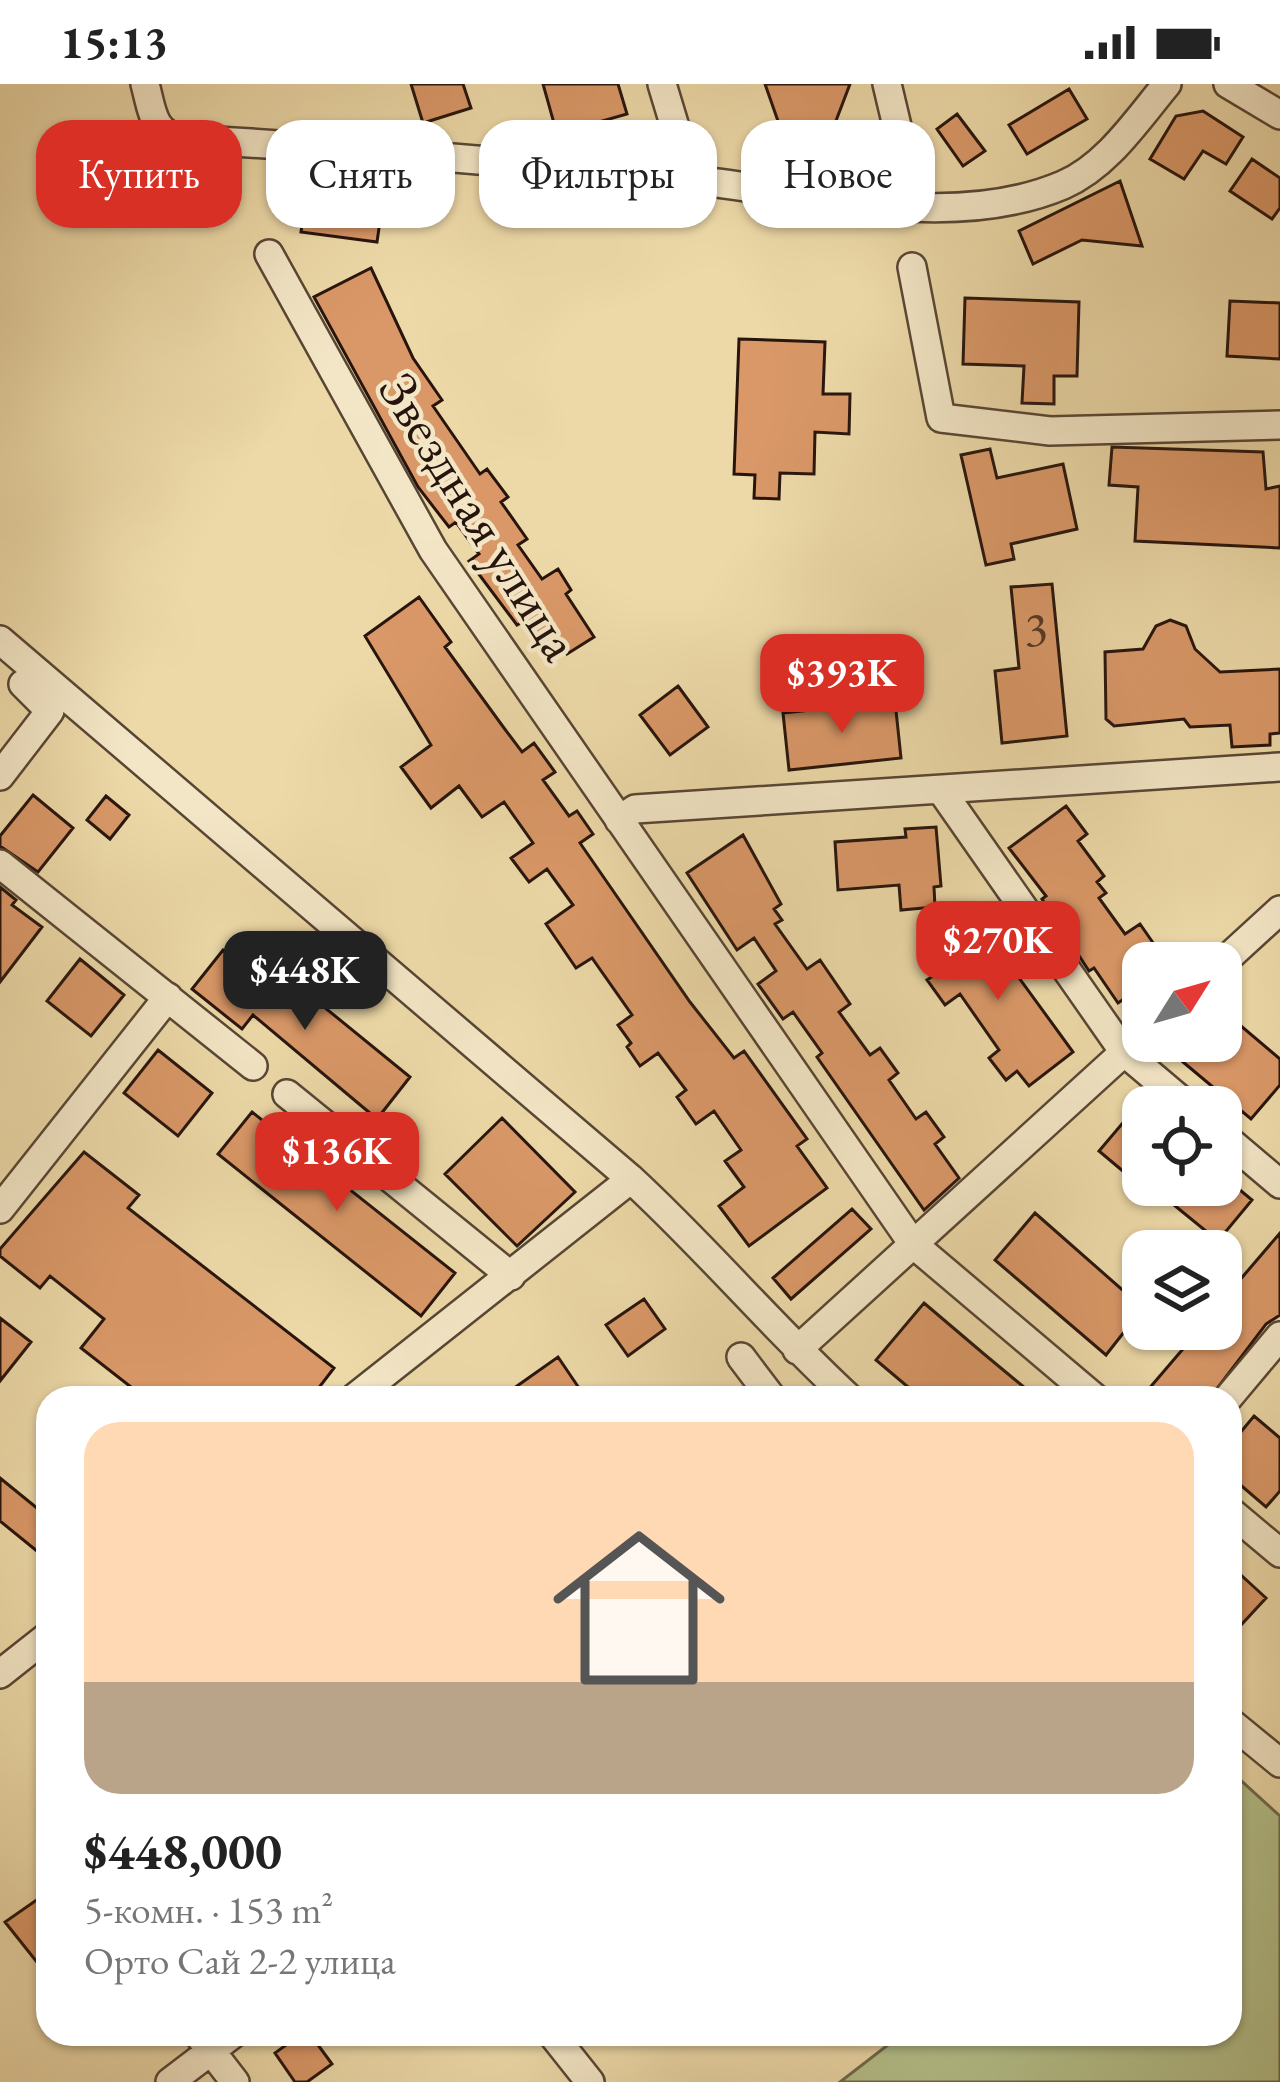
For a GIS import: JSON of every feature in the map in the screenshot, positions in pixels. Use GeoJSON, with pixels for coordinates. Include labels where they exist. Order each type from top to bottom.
{"type":"FeatureCollection","features":[{"type":"Feature","properties":{"kind":"street"},"geometry":{"type":"LineString","coordinates":[[145,84],[156,126],[166,137],[479,163]]}},
{"type":"Feature","properties":{"kind":"street"},"geometry":{"type":"LineString","coordinates":[[662,84],[673,120]]}},
{"type":"Feature","properties":{"kind":"street"},"geometry":{"type":"LineString","coordinates":[[887,84],[896,120]]}},
{"type":"Feature","properties":{"kind":"street"},"geometry":{"type":"LineString","coordinates":[[935,205],[1013,199],[1062,185],[1091,169],[1167,84]]}},
{"type":"Feature","properties":{"kind":"street"},"geometry":{"type":"LineString","coordinates":[[1228,84],[1280,115]]}},
{"type":"Feature","properties":{"kind":"street","name":"Звездная улица"},"geometry":{"type":"LineString","coordinates":[[269,254],[434,550],[913,1244],[1081,1386]]}},
{"type":"Feature","properties":{"kind":"street"},"geometry":{"type":"LineString","coordinates":[[912,267],[940,418],[1050,431],[1280,425]]}},
{"type":"Feature","properties":{"kind":"street"},"geometry":{"type":"LineString","coordinates":[[0,640],[631,1179],[701,1242],[796,1350],[836,1386]]}},
{"type":"Feature","properties":{"kind":"street"},"geometry":{"type":"LineString","coordinates":[[0,664],[51,707],[0,776]]}},
{"type":"Feature","properties":{"kind":"street"},"geometry":{"type":"LineString","coordinates":[[620,820],[635,809],[1280,767]]}},
{"type":"Feature","properties":{"kind":"street"},"geometry":{"type":"LineString","coordinates":[[941,790],[1122,1029]]}},
{"type":"Feature","properties":{"kind":"street"},"geometry":{"type":"LineString","coordinates":[[0,864],[253,1066]]}},
{"type":"Feature","properties":{"kind":"street"},"geometry":{"type":"LineString","coordinates":[[1242,945],[1280,910]]}},
{"type":"Feature","properties":{"kind":"street"},"geometry":{"type":"LineString","coordinates":[[0,1209],[168,997]]}},
{"type":"Feature","properties":{"kind":"street"},"geometry":{"type":"LineString","coordinates":[[796,1350],[1122,1054]]}},
{"type":"Feature","properties":{"kind":"street"},"geometry":{"type":"LineString","coordinates":[[1149,1062],[1170,1086]]}},
{"type":"Feature","properties":{"kind":"street"},"geometry":{"type":"LineString","coordinates":[[287,1094],[511,1276]]}},
{"type":"Feature","properties":{"kind":"street"},"geometry":{"type":"LineString","coordinates":[[1242,1152],[1280,1184]]}},
{"type":"Feature","properties":{"kind":"street"},"geometry":{"type":"LineString","coordinates":[[369,1386],[631,1179]]}},
{"type":"Feature","properties":{"kind":"street"},"geometry":{"type":"LineString","coordinates":[[1238,1386],[1280,1336]]}},
{"type":"Feature","properties":{"kind":"street"},"geometry":{"type":"LineString","coordinates":[[741,1357],[763,1386]]}},
{"type":"Feature","properties":{"kind":"street"},"geometry":{"type":"LineString","coordinates":[[1242,1521],[1280,1553]]}},
{"type":"Feature","properties":{"kind":"street"},"geometry":{"type":"LineString","coordinates":[[0,1674],[36,1646]]}},
{"type":"Feature","properties":{"kind":"street"},"geometry":{"type":"LineString","coordinates":[[1242,1732],[1280,1763]]}},
{"type":"Feature","properties":{"kind":"street"},"geometry":{"type":"LineString","coordinates":[[170,2082],[208,2046]]}},
{"type":"Feature","properties":{"kind":"street"},"geometry":{"type":"LineString","coordinates":[[217,2046],[235,2082]]}},
{"type":"Feature","properties":{"kind":"street"},"geometry":{"type":"LineString","coordinates":[[562,2046],[590,2082]]}},
{"type":"Feature","properties":{"kind":"green space"},"geometry":{"type":"Polygon","coordinates":[[[1242,1781],[1280,1816],[1280,2082],[840,2082],[886,2046],[1242,2046],[1242,1781]]]}},
{"type":"Feature","properties":{"kind":"building"},"geometry":{"type":"Polygon","coordinates":[[[411,84],[463,84],[471,108],[422,120],[411,84]]]}},
{"type":"Feature","properties":{"kind":"building"},"geometry":{"type":"Polygon","coordinates":[[[543,84],[618,84],[627,114],[606,120],[553,120],[543,84]]]}},
{"type":"Feature","properties":{"kind":"building"},"geometry":{"type":"Polygon","coordinates":[[[765,84],[850,84],[836,120],[778,120],[765,84]]]}},
{"type":"Feature","properties":{"kind":"building"},"geometry":{"type":"Polygon","coordinates":[[[1069,89],[1087,119],[1027,154],[1009,125],[1069,89]]]}},
{"type":"Feature","properties":{"kind":"building"},"geometry":{"type":"Polygon","coordinates":[[[1203,111],[1243,137],[1226,164],[1203,151],[1184,179],[1150,159],[1176,116],[1203,111]]]}},
{"type":"Feature","properties":{"kind":"building"},"geometry":{"type":"Polygon","coordinates":[[[957,114],[985,151],[963,166],[937,129],[957,114]]]}},
{"type":"Feature","properties":{"kind":"building"},"geometry":{"type":"Polygon","coordinates":[[[1252,159],[1280,178],[1280,208],[1272,219],[1230,191],[1252,159]]]}},
{"type":"Feature","properties":{"kind":"building"},"geometry":{"type":"Polygon","coordinates":[[[1120,181],[1142,246],[1082,240],[1033,264],[1019,231],[1120,181]]]}},
{"type":"Feature","properties":{"kind":"building"},"geometry":{"type":"Polygon","coordinates":[[[302,228],[379,228],[377,242],[301,232],[302,228]]]}},
{"type":"Feature","properties":{"kind":"building"},"geometry":{"type":"Polygon","coordinates":[[[371,268],[413,358],[442,400],[433,406],[480,474],[487,469],[508,497],[501,502],[527,539],[518,545],[542,579],[558,569],[571,590],[566,594],[594,637],[567,654],[558,641],[545,649],[526,620],[517,625],[469,561],[479,554],[456,522],[449,527],[418,487],[314,297],[371,268]]]}},
{"type":"Feature","properties":{"kind":"building"},"geometry":{"type":"Polygon","coordinates":[[[965,298],[1079,302],[1077,376],[1054,376],[1054,404],[1022,403],[1024,366],[963,364],[965,298]]]}},
{"type":"Feature","properties":{"kind":"building"},"geometry":{"type":"Polygon","coordinates":[[[1230,301],[1280,303],[1280,359],[1227,356],[1230,301]]]}},
{"type":"Feature","properties":{"kind":"building"},"geometry":{"type":"Polygon","coordinates":[[[739,339],[825,342],[823,394],[850,394],[849,434],[815,432],[814,474],[780,473],[779,499],[754,498],[755,475],[734,474],[739,339]]]}},
{"type":"Feature","properties":{"kind":"building"},"geometry":{"type":"Polygon","coordinates":[[[1112,447],[1263,452],[1266,489],[1280,486],[1280,548],[1135,541],[1138,487],[1109,485],[1112,447]]]}},
{"type":"Feature","properties":{"kind":"building"},"geometry":{"type":"Polygon","coordinates":[[[990,449],[997,478],[1063,464],[1077,529],[1011,544],[1014,559],[986,565],[961,455],[990,449]]]}},
{"type":"Feature","properties":{"kind":"building"},"geometry":{"type":"Polygon","coordinates":[[[1052,584],[1067,736],[1002,743],[995,671],[1019,668],[1011,587],[1052,584]]]}},
{"type":"Feature","properties":{"kind":"building"},"geometry":{"type":"Polygon","coordinates":[[[419,597],[451,642],[445,647],[522,752],[534,743],[555,772],[543,780],[569,816],[577,811],[593,834],[580,843],[690,1002],[734,1058],[744,1051],[807,1139],[797,1146],[827,1188],[749,1246],[719,1206],[744,1187],[725,1161],[741,1150],[714,1111],[696,1124],[677,1097],[686,1090],[658,1053],[640,1066],[627,1047],[631,1043],[618,1025],[632,1015],[592,958],[576,968],[546,924],[573,905],[547,869],[529,882],[511,858],[533,843],[504,802],[482,817],[459,786],[431,808],[401,767],[431,745],[365,636],[419,597]]]}},
{"type":"Feature","properties":{"kind":"building"},"geometry":{"type":"Polygon","coordinates":[[[1170,620],[1186,626],[1195,649],[1220,672],[1280,669],[1280,733],[1270,734],[1270,745],[1232,747],[1230,725],[1190,727],[1184,719],[1114,726],[1106,719],[1105,652],[1143,649],[1156,626],[1170,620]]]}},
{"type":"Feature","properties":{"kind":"building"},"geometry":{"type":"Polygon","coordinates":[[[678,686],[708,727],[670,755],[640,715],[678,686]]]}},
{"type":"Feature","properties":{"kind":"building"},"geometry":{"type":"Polygon","coordinates":[[[895,701],[901,758],[789,770],[783,713],[895,701]]]}},
{"type":"Feature","properties":{"kind":"building"},"geometry":{"type":"Polygon","coordinates":[[[33,795],[73,828],[38,872],[0,846],[0,836],[33,795]]]}},
{"type":"Feature","properties":{"kind":"building"},"geometry":{"type":"Polygon","coordinates":[[[106,796],[129,815],[110,839],[87,820],[106,796]]]}},
{"type":"Feature","properties":{"kind":"building"},"geometry":{"type":"Polygon","coordinates":[[[1066,806],[1087,834],[1078,841],[1104,876],[1097,882],[1106,893],[1099,898],[1125,934],[1140,924],[1152,942],[1122,942],[1122,1000],[1118,1003],[1094,968],[1089,971],[1042,899],[1046,896],[1009,848],[1066,806]]]}},
{"type":"Feature","properties":{"kind":"building"},"geometry":{"type":"Polygon","coordinates":[[[936,827],[941,886],[934,887],[935,907],[901,910],[899,885],[838,890],[835,842],[906,837],[905,829],[936,827]]]}},
{"type":"Feature","properties":{"kind":"building"},"geometry":{"type":"Polygon","coordinates":[[[743,835],[781,904],[774,909],[782,920],[775,924],[807,969],[820,960],[850,1004],[839,1012],[870,1055],[880,1048],[898,1073],[889,1080],[916,1119],[926,1112],[944,1137],[935,1144],[959,1178],[924,1210],[817,1057],[822,1053],[793,1012],[783,1019],[758,984],[776,971],[754,938],[737,950],[687,873],[743,835]]]}},
{"type":"Feature","properties":{"kind":"building"},"geometry":{"type":"Polygon","coordinates":[[[0,887],[16,900],[12,905],[42,927],[0,982],[0,887]]]}},
{"type":"Feature","properties":{"kind":"building"},"geometry":{"type":"Polygon","coordinates":[[[974,916],[1073,1052],[1029,1086],[1017,1071],[1006,1080],[989,1058],[999,1050],[960,994],[945,1005],[927,980],[942,970],[928,950],[974,916]]]}},
{"type":"Feature","properties":{"kind":"building"},"geometry":{"type":"Polygon","coordinates":[[[223,950],[290,1004],[302,989],[410,1077],[377,1119],[253,1015],[242,1029],[192,989],[223,950]]]}},
{"type":"Feature","properties":{"kind":"building"},"geometry":{"type":"Polygon","coordinates":[[[80,959],[124,995],[91,1036],[47,1001],[80,959]]]}},
{"type":"Feature","properties":{"kind":"building"},"geometry":{"type":"Polygon","coordinates":[[[1242,1027],[1280,1059],[1280,1085],[1251,1119],[1242,1111],[1242,1086],[1212,1086],[1183,1062],[1242,1062],[1242,1027]]]}},
{"type":"Feature","properties":{"kind":"building"},"geometry":{"type":"Polygon","coordinates":[[[158,1050],[212,1093],[178,1136],[124,1093],[158,1050]]]}},
{"type":"Feature","properties":{"kind":"building"},"geometry":{"type":"Polygon","coordinates":[[[252,1112],[455,1273],[421,1316],[218,1154],[252,1112]]]}},
{"type":"Feature","properties":{"kind":"building"},"geometry":{"type":"Polygon","coordinates":[[[502,1118],[575,1192],[517,1246],[445,1174],[502,1118]]]}},
{"type":"Feature","properties":{"kind":"building"},"geometry":{"type":"Polygon","coordinates":[[[1122,1124],[1122,1170],[1099,1151],[1122,1124]]]}},
{"type":"Feature","properties":{"kind":"building"},"geometry":{"type":"Polygon","coordinates":[[[84,1152],[139,1195],[128,1208],[334,1368],[320,1386],[130,1386],[81,1348],[104,1319],[50,1276],[40,1288],[0,1256],[0,1249],[84,1152]]]}},
{"type":"Feature","properties":{"kind":"building"},"geometry":{"type":"Polygon","coordinates":[[[1242,1192],[1252,1200],[1227,1230],[1205,1230],[1175,1206],[1242,1206],[1242,1192]]]}},
{"type":"Feature","properties":{"kind":"building"},"geometry":{"type":"Polygon","coordinates":[[[852,1209],[871,1229],[791,1299],[773,1278],[852,1209]]]}},
{"type":"Feature","properties":{"kind":"building"},"geometry":{"type":"Polygon","coordinates":[[[1035,1213],[1122,1290],[1122,1335],[1106,1355],[995,1260],[1035,1213]]]}},
{"type":"Feature","properties":{"kind":"building"},"geometry":{"type":"Polygon","coordinates":[[[1280,1233],[1280,1315],[1266,1324],[1219,1386],[1151,1386],[1182,1350],[1242,1350],[1242,1277],[1280,1233]]]}},
{"type":"Feature","properties":{"kind":"building"},"geometry":{"type":"Polygon","coordinates":[[[644,1299],[665,1329],[628,1356],[606,1325],[644,1299]]]}},
{"type":"Feature","properties":{"kind":"building"},"geometry":{"type":"Polygon","coordinates":[[[924,1303],[1023,1386],[907,1386],[876,1360],[924,1303]]]}},
{"type":"Feature","properties":{"kind":"building"},"geometry":{"type":"Polygon","coordinates":[[[0,1318],[31,1342],[0,1381],[0,1318]]]}},
{"type":"Feature","properties":{"kind":"building"},"geometry":{"type":"Polygon","coordinates":[[[558,1357],[578,1386],[517,1386],[558,1357]]]}},
{"type":"Feature","properties":{"kind":"building"},"geometry":{"type":"Polygon","coordinates":[[[1254,1416],[1280,1438],[1280,1491],[1266,1507],[1242,1486],[1242,1430],[1254,1416]]]}},
{"type":"Feature","properties":{"kind":"building"},"geometry":{"type":"Polygon","coordinates":[[[0,1478],[36,1507],[36,1550],[0,1521],[0,1478]]]}},
{"type":"Feature","properties":{"kind":"building"},"geometry":{"type":"Polygon","coordinates":[[[1242,1576],[1266,1598],[1242,1624],[1242,1576]]]}},
{"type":"Feature","properties":{"kind":"building"},"geometry":{"type":"Polygon","coordinates":[[[36,1900],[36,1961],[5,1922],[36,1900]]]}},
{"type":"Feature","properties":{"kind":"building"},"geometry":{"type":"Polygon","coordinates":[[[285,2046],[319,2046],[332,2064],[307,2082],[295,2082],[275,2053],[285,2046]]]}}]}
